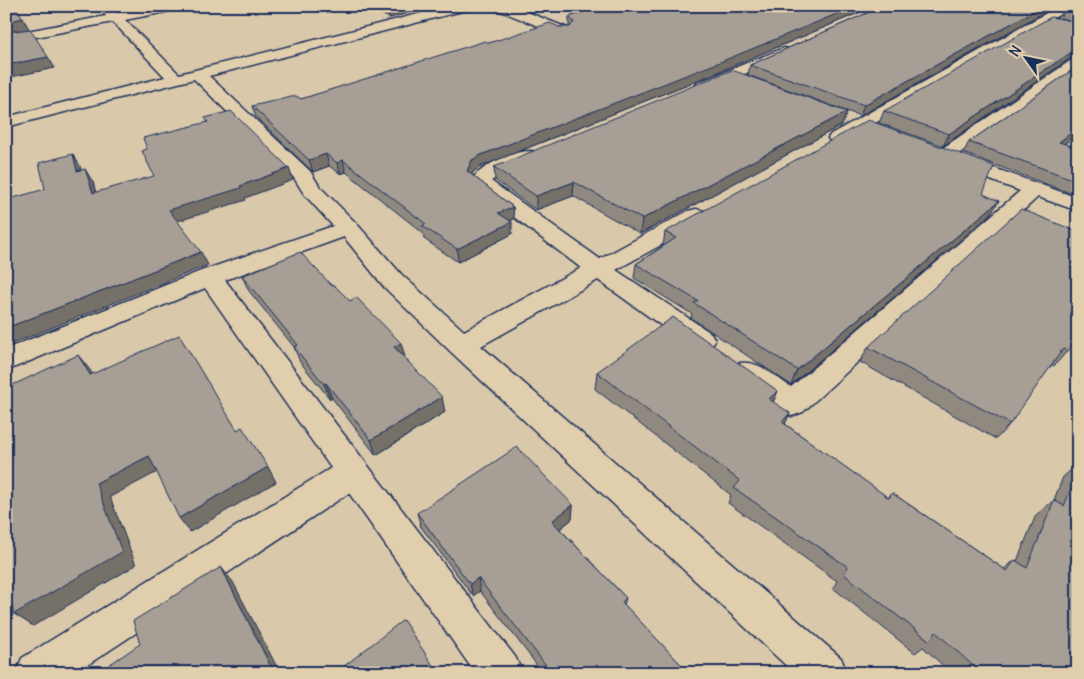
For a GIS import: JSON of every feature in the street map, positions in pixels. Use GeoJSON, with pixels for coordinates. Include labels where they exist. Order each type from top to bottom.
{"type":"FeatureCollection","features":[{"type":"Feature","properties":{"kind":"street"},"geometry":{"type":"LineString","coordinates":[[104,6],[303,175],[311,190],[348,228],[393,281],[461,346],[826,673]]}},
{"type":"Feature","properties":{"kind":"street"},"geometry":{"type":"LineString","coordinates":[[6,39],[176,6]]}},
{"type":"Feature","properties":{"kind":"street"},"geometry":{"type":"LineString","coordinates":[[6,122],[466,6]]}},
{"type":"Feature","properties":{"kind":"street"},"geometry":{"type":"LineString","coordinates":[[500,6],[566,32]]}},
{"type":"Feature","properties":{"kind":"street"},"geometry":{"type":"LineString","coordinates":[[816,149],[850,122],[1058,17]]}},
{"type":"Feature","properties":{"kind":"street"},"geometry":{"type":"LineString","coordinates":[[692,90],[801,45]]}},
{"type":"Feature","properties":{"kind":"street"},"geometry":{"type":"LineString","coordinates":[[944,156],[1078,62]]}},
{"type":"Feature","properties":{"kind":"street"},"geometry":{"type":"LineString","coordinates":[[729,75],[748,82]]}},
{"type":"Feature","properties":{"kind":"street"},"geometry":{"type":"LineString","coordinates":[[850,122],[878,132]]}},
{"type":"Feature","properties":{"kind":"street"},"geometry":{"type":"LineString","coordinates":[[925,149],[1078,205]]}},
{"type":"Feature","properties":{"kind":"street"},"geometry":{"type":"LineString","coordinates":[[545,150],[490,172],[482,177],[480,182],[599,270],[792,404],[1035,189]]}},
{"type":"Feature","properties":{"kind":"street"},"geometry":{"type":"LineString","coordinates":[[461,346],[712,207]]}},
{"type":"Feature","properties":{"kind":"street"},"geometry":{"type":"LineString","coordinates":[[6,361],[210,277],[348,228]]}},
{"type":"Feature","properties":{"kind":"street"},"geometry":{"type":"LineString","coordinates":[[210,277],[501,673]]}},
{"type":"Feature","properties":{"kind":"street"},"geometry":{"type":"LineString","coordinates":[[36,673],[354,471]]}},
{"type":"Feature","properties":{"kind":"building"},"geometry":{"type":"Polygon","coordinates":[[[6,6],[15,6],[23,18],[6,22],[6,6]]]}},
{"type":"Feature","properties":{"kind":"building"},"geometry":{"type":"Polygon","coordinates":[[[603,6],[856,6],[472,160],[467,171],[513,207],[498,213],[512,222],[457,249],[422,226],[426,224],[343,160],[337,163],[326,154],[309,160],[252,106],[296,96],[301,99],[485,41],[489,43],[550,23],[559,27],[570,27],[574,22],[569,17],[603,6]]]}},
{"type":"Feature","properties":{"kind":"building"},"geometry":{"type":"Polygon","coordinates":[[[883,6],[1043,6],[864,105],[750,65],[883,6]]]}},
{"type":"Feature","properties":{"kind":"building"},"geometry":{"type":"Polygon","coordinates":[[[1069,6],[1078,6],[1078,12],[1065,9],[1069,6]]]}},
{"type":"Feature","properties":{"kind":"building"},"geometry":{"type":"Polygon","coordinates":[[[1051,17],[1078,22],[1078,48],[949,134],[884,111],[1051,17]]]}},
{"type":"Feature","properties":{"kind":"building"},"geometry":{"type":"Polygon","coordinates":[[[30,29],[48,57],[6,65],[6,32],[30,29]]]}},
{"type":"Feature","properties":{"kind":"building"},"geometry":{"type":"Polygon","coordinates":[[[1078,66],[1078,128],[1059,142],[1078,148],[1078,181],[969,142],[1078,66]]]}},
{"type":"Feature","properties":{"kind":"building"},"geometry":{"type":"Polygon","coordinates":[[[732,70],[847,112],[642,219],[574,182],[536,196],[494,167],[732,70]]]}},
{"type":"Feature","properties":{"kind":"building"},"geometry":{"type":"Polygon","coordinates":[[[231,111],[289,168],[240,186],[241,188],[169,210],[201,252],[6,328],[6,200],[45,189],[39,163],[73,154],[77,171],[85,169],[93,193],[154,176],[142,151],[147,149],[143,138],[208,122],[205,118],[231,111]]]}},
{"type":"Feature","properties":{"kind":"building"},"geometry":{"type":"Polygon","coordinates":[[[868,120],[994,166],[983,194],[999,201],[797,370],[694,303],[698,301],[636,264],[676,238],[665,232],[868,120]]]}},
{"type":"Feature","properties":{"kind":"building"},"geometry":{"type":"Polygon","coordinates":[[[1021,209],[1078,232],[1078,339],[1068,351],[1063,349],[1010,424],[868,347],[1021,209]]]}},
{"type":"Feature","properties":{"kind":"building"},"geometry":{"type":"Polygon","coordinates":[[[300,252],[332,286],[334,285],[350,301],[356,297],[401,343],[394,347],[442,397],[371,440],[326,383],[324,384],[294,347],[298,345],[242,276],[300,252]]]}},
{"type":"Feature","properties":{"kind":"building"},"geometry":{"type":"Polygon","coordinates":[[[673,317],[778,391],[769,399],[790,413],[782,422],[889,498],[892,493],[1007,571],[1015,560],[1027,568],[1054,500],[1064,506],[1078,470],[1078,673],[981,673],[936,632],[930,641],[844,574],[848,567],[734,488],[740,481],[597,372],[673,317]]]}},
{"type":"Feature","properties":{"kind":"building"},"geometry":{"type":"Polygon","coordinates":[[[179,335],[237,430],[242,427],[268,467],[179,518],[149,456],[96,483],[122,552],[14,614],[6,582],[6,388],[78,355],[90,375],[179,335]]]}},
{"type":"Feature","properties":{"kind":"building"},"geometry":{"type":"Polygon","coordinates":[[[517,447],[573,505],[552,521],[626,598],[622,602],[689,673],[552,673],[478,578],[470,584],[417,513],[517,447]]]}},
{"type":"Feature","properties":{"kind":"building"},"geometry":{"type":"Polygon","coordinates":[[[221,567],[274,673],[97,673],[140,644],[133,621],[221,567]]]}},
{"type":"Feature","properties":{"kind":"building"},"geometry":{"type":"Polygon","coordinates":[[[403,620],[438,673],[339,673],[338,671],[403,620]]]}}]}
